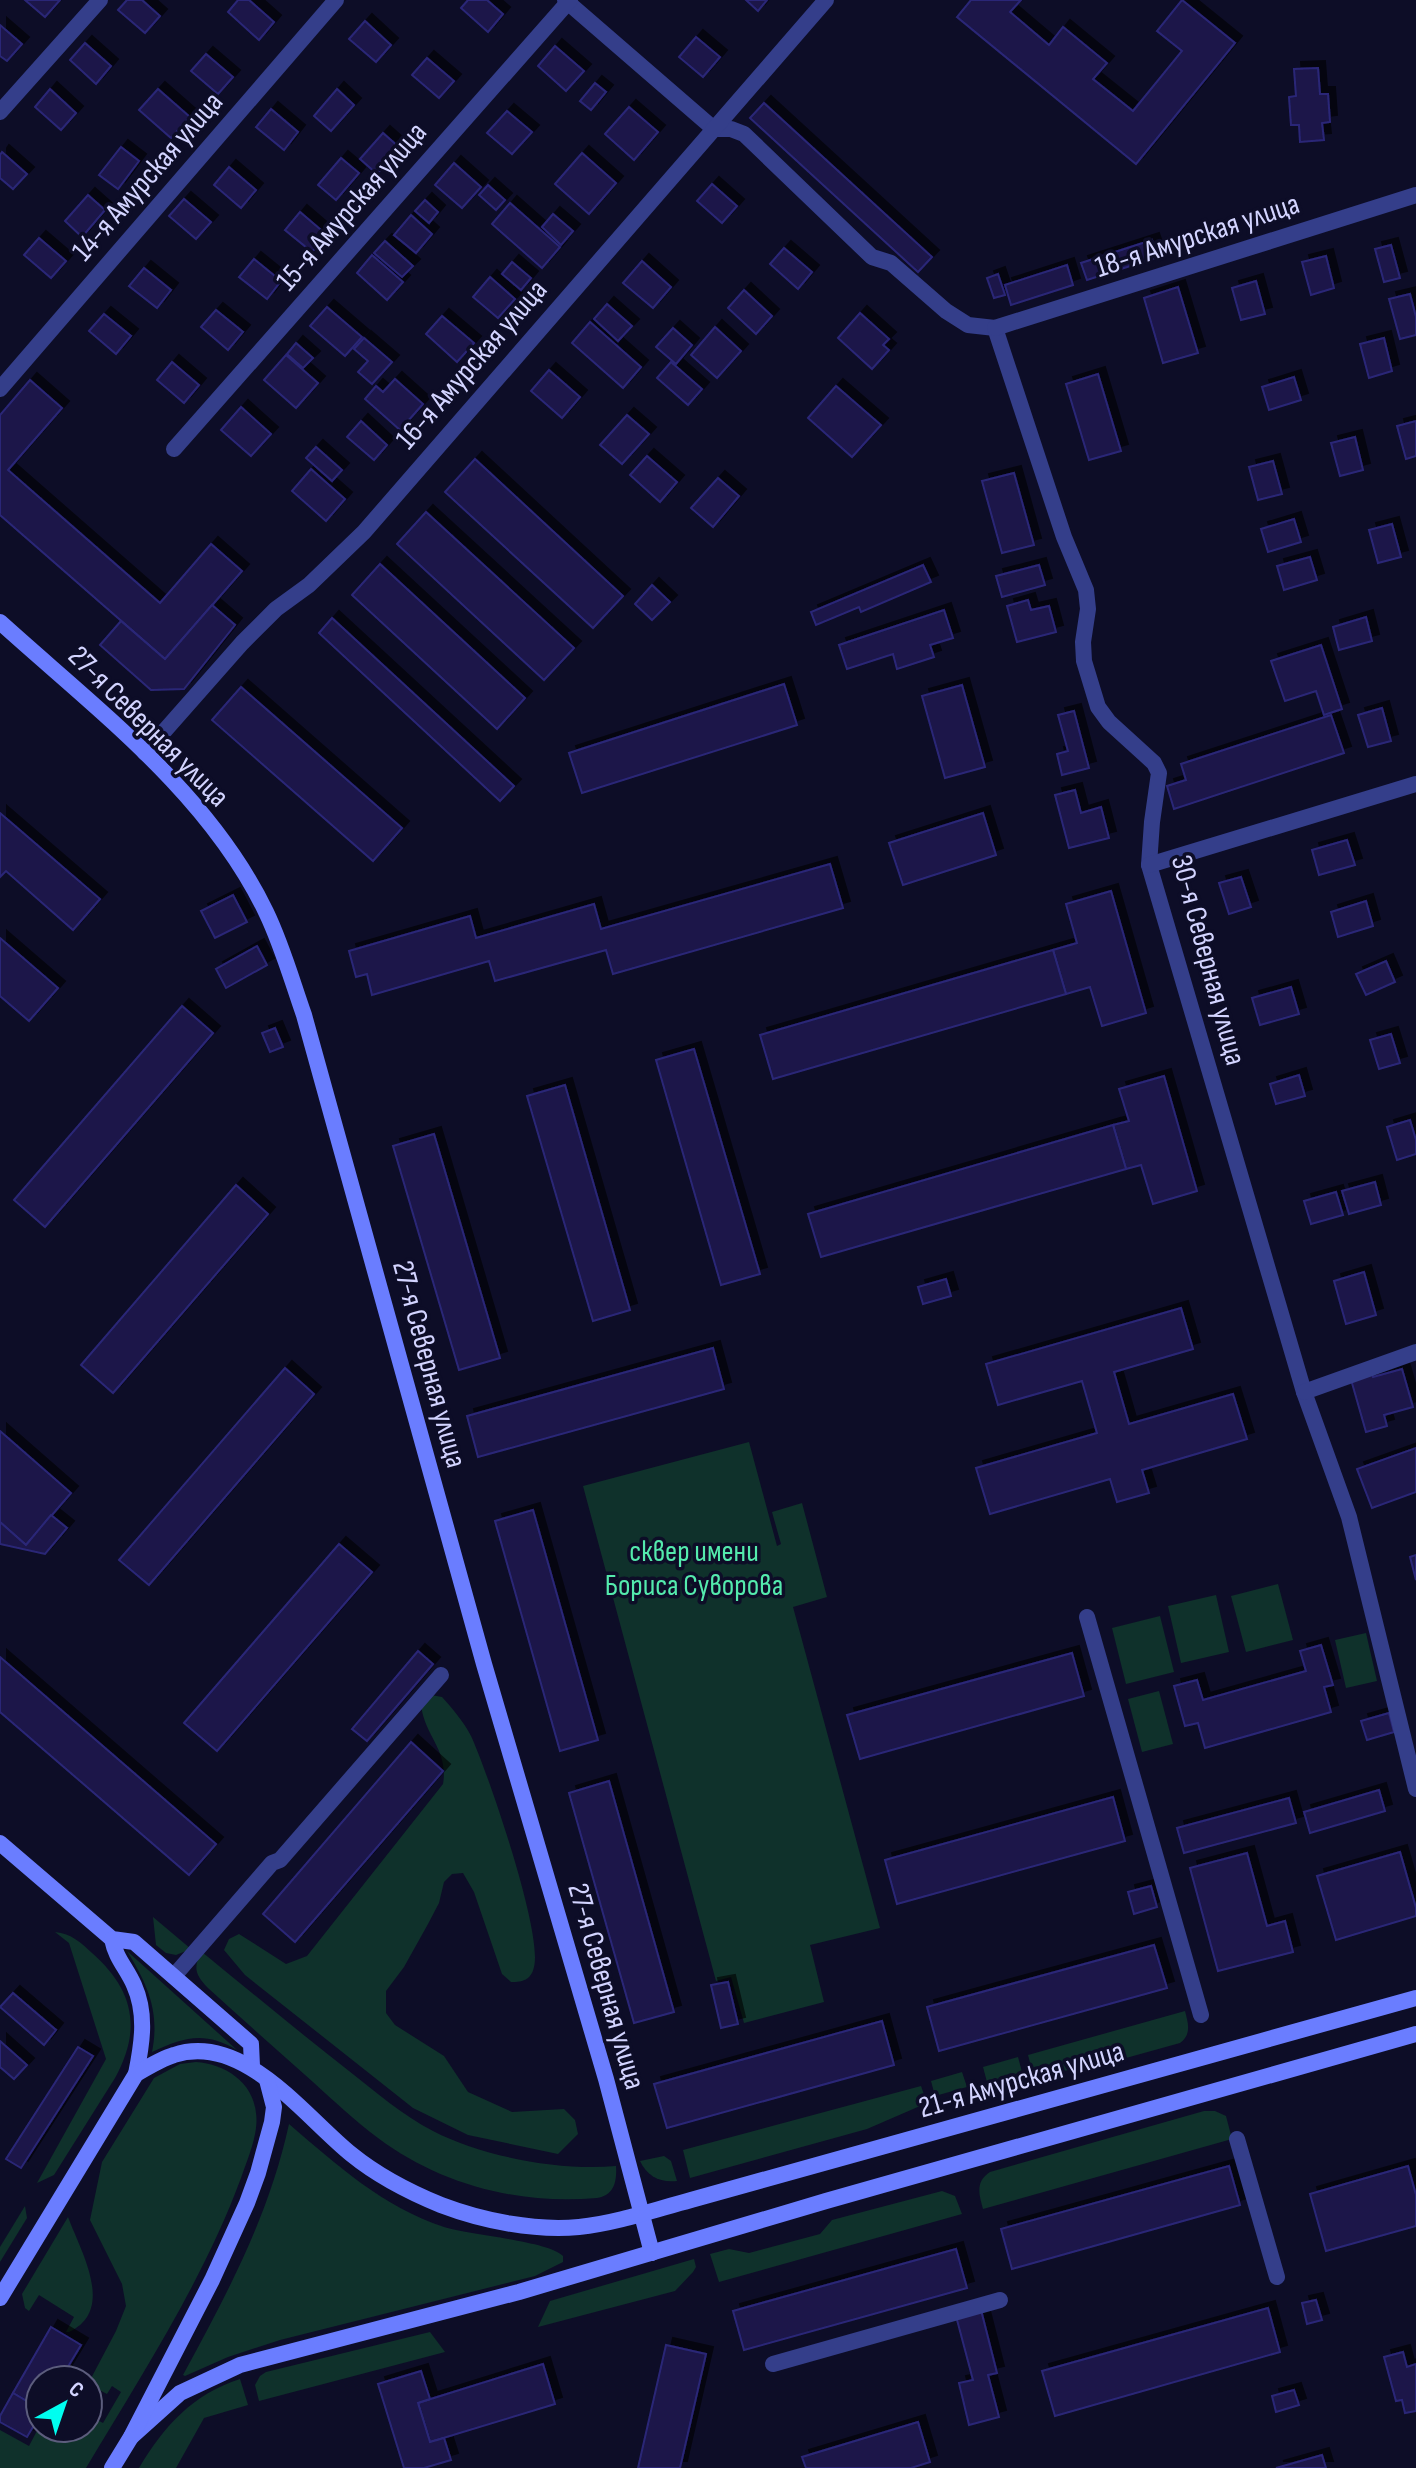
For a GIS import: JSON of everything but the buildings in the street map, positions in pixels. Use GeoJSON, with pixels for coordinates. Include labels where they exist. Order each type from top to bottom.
{"type":"FeatureCollection","features":[{"type":"Feature","properties":{"kind":"main road","name":"27-я Северная улица"},"geometry":{"type":"LineString","coordinates":[[0,622],[145,753],[191,802],[232,853],[266,912],[299,1001],[484,1664],[606,2079],[652,2253]]}},
{"type":"Feature","properties":{"kind":"main road"},"geometry":{"type":"LineString","coordinates":[[0,1843],[112,1939],[134,1942],[251,2044],[252,2066],[219,2054],[188,2051],[173,2055],[136,2074]]}},
{"type":"Feature","properties":{"kind":"main road"},"geometry":{"type":"LineString","coordinates":[[0,2298],[136,2074],[143,2033],[141,2008],[134,1984],[115,1956],[112,1939]]}},
{"type":"Feature","properties":{"kind":"main road","name":"21-я Амурская улица"},"geometry":{"type":"LineString","coordinates":[[252,2066],[354,2157],[404,2188],[443,2205],[522,2225],[553,2228],[608,2222],[642,2213],[1416,1998]]}},
{"type":"Feature","properties":{"kind":"main road"},"geometry":{"type":"LineString","coordinates":[[131,2437],[180,2393],[240,2365],[505,2296],[1416,2034]]}},
{"type":"Feature","properties":{"kind":"main road"},"geometry":{"type":"LineString","coordinates":[[112,2468],[131,2437],[230,2242],[258,2173],[274,2107],[266,2078]]}},
{"type":"Feature","properties":{"kind":"street"},"geometry":{"type":"LineString","coordinates":[[0,112],[100,0]]}},
{"type":"Feature","properties":{"kind":"street","name":"14-я Амурская улица"},"geometry":{"type":"LineString","coordinates":[[0,389],[336,0]]}},
{"type":"Feature","properties":{"kind":"street","name":"16-я Амурская улица"},"geometry":{"type":"LineString","coordinates":[[145,753],[242,643],[364,532],[826,0]]}},
{"type":"Feature","properties":{"kind":"street"},"geometry":{"type":"LineString","coordinates":[[567,1],[714,129],[731,129],[744,134],[872,257],[891,263],[904,272],[946,311],[968,325],[995,328]]}},
{"type":"Feature","properties":{"kind":"street","name":"15-я Амурская улица"},"geometry":{"type":"LineString","coordinates":[[174,449],[567,1]]}},
{"type":"Feature","properties":{"kind":"street","name":"18-я Амурская улица"},"geometry":{"type":"LineString","coordinates":[[995,328],[1416,195]]}},
{"type":"Feature","properties":{"kind":"street","name":"30-я Северная улица"},"geometry":{"type":"LineString","coordinates":[[995,328],[1064,537],[1086,590],[1088,609],[1083,642],[1084,661],[1098,707],[1109,722],[1154,763],[1159,773],[1149,865],[1304,1392],[1349,1517],[1416,1789]]}},
{"type":"Feature","properties":{"kind":"street"},"geometry":{"type":"LineString","coordinates":[[1149,865],[1416,784]]}},
{"type":"Feature","properties":{"kind":"street"},"geometry":{"type":"LineString","coordinates":[[1304,1392],[1416,1352]]}},
{"type":"Feature","properties":{"kind":"street"},"geometry":{"type":"LineString","coordinates":[[1087,1617],[1201,2015]]}},
{"type":"Feature","properties":{"kind":"street"},"geometry":{"type":"LineString","coordinates":[[174,1976],[441,1675]]}},
{"type":"Feature","properties":{"kind":"street"},"geometry":{"type":"LineString","coordinates":[[1237,2139],[1277,2277]]}},
{"type":"Feature","properties":{"kind":"street"},"geometry":{"type":"LineString","coordinates":[[773,2364],[1000,2300]]}},
{"type":"Feature","properties":{"kind":"green space","name":"сквер имени Бориса Суворова"},"geometry":{"type":"Polygon","coordinates":[[[749,1442],[777,1546],[781,1544],[772,1512],[802,1503],[827,1597],[793,1607],[880,1928],[810,1945],[824,2002],[744,2023],[731,1977],[716,1981],[583,1486],[749,1442]]]}},
{"type":"Feature","properties":{"kind":"green space"},"geometry":{"type":"Polygon","coordinates":[[[1278,1584],[1293,1640],[1246,1652],[1231,1596],[1278,1584]]]}},
{"type":"Feature","properties":{"kind":"green space"},"geometry":{"type":"Polygon","coordinates":[[[1216,1595],[1229,1652],[1181,1663],[1168,1606],[1216,1595]]]}},
{"type":"Feature","properties":{"kind":"green space"},"geometry":{"type":"Polygon","coordinates":[[[1160,1616],[1174,1672],[1126,1684],[1112,1628],[1160,1616]]]}},
{"type":"Feature","properties":{"kind":"green space"},"geometry":{"type":"Polygon","coordinates":[[[1366,1633],[1377,1681],[1346,1688],[1335,1640],[1366,1633]]]}},
{"type":"Feature","properties":{"kind":"green space"},"geometry":{"type":"Polygon","coordinates":[[[1159,1691],[1173,1744],[1142,1752],[1128,1699],[1159,1691]]]}},
{"type":"Feature","properties":{"kind":"green space"},"geometry":{"type":"Polygon","coordinates":[[[431,1695],[442,1697],[454,1710],[479,1755],[523,1889],[535,1949],[534,1967],[529,1977],[519,1981],[511,1982],[502,1974],[474,1892],[463,1873],[452,1874],[444,1882],[439,1903],[404,1967],[386,1991],[386,2013],[395,2025],[444,2056],[468,2092],[512,2112],[564,2109],[575,2120],[578,2134],[558,2154],[468,2135],[413,2108],[245,1975],[224,1950],[229,1939],[239,1934],[286,1964],[307,1956],[443,1784],[442,1761],[426,1724],[421,1703],[431,1695]]]}},
{"type":"Feature","properties":{"kind":"green space"},"geometry":{"type":"Polygon","coordinates":[[[153,1917],[191,1949],[176,1955],[166,1953],[156,1945],[153,1917]]]}},
{"type":"Feature","properties":{"kind":"green space"},"geometry":{"type":"Polygon","coordinates":[[[55,1932],[75,1939],[106,1967],[125,1996],[131,2027],[129,2043],[115,2078],[54,2175],[37,2183],[106,2059],[69,1943],[55,1932]]]}},
{"type":"Feature","properties":{"kind":"green space"},"geometry":{"type":"Polygon","coordinates":[[[127,1951],[237,2050],[214,2040],[194,2038],[152,2052],[153,2011],[141,1976],[127,1951]]]}},
{"type":"Feature","properties":{"kind":"green space"},"geometry":{"type":"Polygon","coordinates":[[[202,1952],[379,2095],[422,2125],[453,2140],[498,2155],[547,2164],[616,2166],[613,2187],[597,2198],[539,2198],[510,2194],[454,2179],[402,2154],[353,2118],[208,1988],[197,1971],[202,1952]]]}},
{"type":"Feature","properties":{"kind":"green space"},"geometry":{"type":"Polygon","coordinates":[[[1185,2011],[1188,2032],[1180,2043],[1090,2068],[1033,2074],[1028,2055],[1185,2011]]]}},
{"type":"Feature","properties":{"kind":"green space"},"geometry":{"type":"Polygon","coordinates":[[[1018,2057],[1022,2072],[987,2082],[983,2067],[1018,2057]]]}},
{"type":"Feature","properties":{"kind":"green space"},"geometry":{"type":"Polygon","coordinates":[[[207,2063],[236,2077],[254,2102],[256,2129],[250,2154],[209,2254],[104,2438],[104,2421],[121,2392],[112,2386],[107,2394],[104,2392],[104,2364],[99,2364],[126,2306],[122,2284],[90,2220],[102,2162],[154,2078],[180,2064],[207,2063]]]}},
{"type":"Feature","properties":{"kind":"green space"},"geometry":{"type":"Polygon","coordinates":[[[962,2072],[967,2087],[935,2096],[931,2081],[962,2072]]]}},
{"type":"Feature","properties":{"kind":"green space"},"geometry":{"type":"Polygon","coordinates":[[[921,2086],[927,2103],[867,2129],[690,2178],[683,2150],[921,2086]]]}},
{"type":"Feature","properties":{"kind":"green space"},"geometry":{"type":"Polygon","coordinates":[[[1204,2111],[1215,2111],[1226,2116],[1232,2139],[983,2209],[980,2184],[990,2172],[1204,2111]]]}},
{"type":"Feature","properties":{"kind":"green space"},"geometry":{"type":"Polygon","coordinates":[[[289,2124],[362,2183],[422,2219],[456,2230],[542,2246],[563,2256],[563,2262],[535,2276],[280,2340],[183,2375],[245,2254],[270,2191],[289,2124]]]}},
{"type":"Feature","properties":{"kind":"green space"},"geometry":{"type":"Polygon","coordinates":[[[664,2156],[671,2161],[677,2181],[655,2177],[646,2171],[640,2161],[664,2156]]]}},
{"type":"Feature","properties":{"kind":"green space"},"geometry":{"type":"Polygon","coordinates":[[[942,2191],[955,2196],[962,2214],[719,2282],[710,2254],[729,2249],[749,2253],[820,2234],[832,2220],[942,2191]]]}},
{"type":"Feature","properties":{"kind":"green space"},"geometry":{"type":"Polygon","coordinates":[[[25,2206],[27,2218],[0,2262],[0,2247],[25,2206]]]}},
{"type":"Feature","properties":{"kind":"green space"},"geometry":{"type":"Polygon","coordinates":[[[68,2217],[86,2263],[93,2295],[83,2322],[66,2332],[74,2317],[39,2295],[29,2311],[25,2308],[22,2294],[68,2217]]]}},
{"type":"Feature","properties":{"kind":"green space"},"geometry":{"type":"Polygon","coordinates":[[[694,2259],[696,2267],[675,2291],[538,2327],[550,2301],[694,2259]]]}},
{"type":"Feature","properties":{"kind":"green space"},"geometry":{"type":"Polygon","coordinates":[[[430,2332],[445,2352],[259,2401],[255,2385],[266,2372],[430,2332]]]}},
{"type":"Feature","properties":{"kind":"green space"},"geometry":{"type":"Polygon","coordinates":[[[240,2379],[248,2405],[204,2418],[176,2468],[139,2468],[181,2413],[208,2393],[240,2379]]]}},
{"type":"Feature","properties":{"kind":"green space"},"geometry":{"type":"Polygon","coordinates":[[[0,2430],[29,2446],[100,2444],[86,2468],[0,2468],[0,2430]]]}}]}
